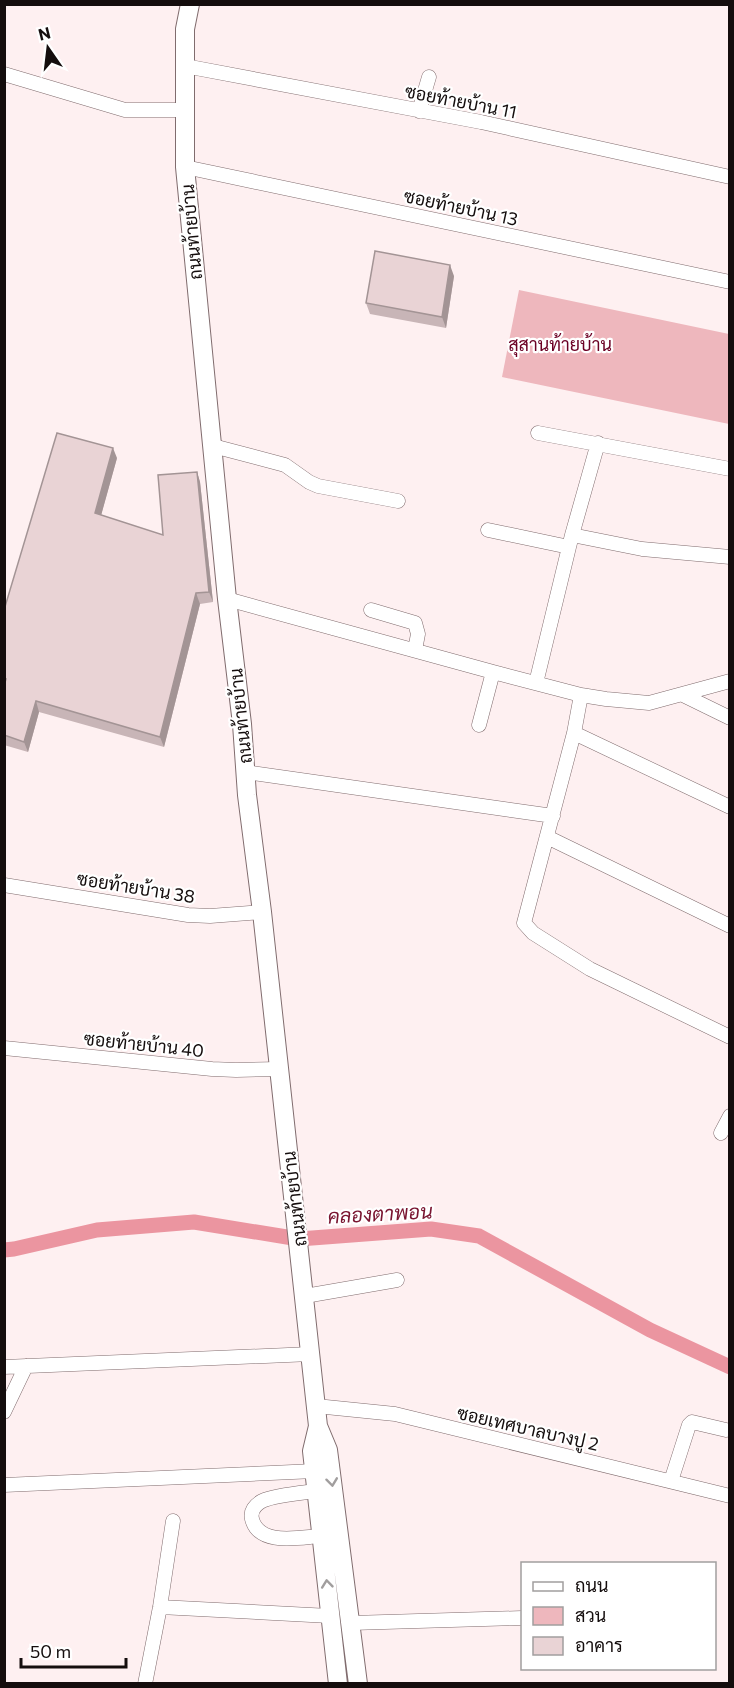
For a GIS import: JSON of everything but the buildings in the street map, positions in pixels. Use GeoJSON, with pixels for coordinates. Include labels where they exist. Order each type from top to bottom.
{"type":"FeatureCollection","features":[{"type":"Feature","properties":{"kind":"street","name":"ถนนท้ายบ้าน"},"geometry":{"type":"LineString","coordinates":[[190,4],[185,29],[184,111],[185,167],[192,250],[247,795],[262,912],[318,1426],[328,1450],[358,1683]]}},
{"type":"Feature","properties":{"kind":"street","name":"ซอยท้ายบ้าน 11"},"geometry":{"type":"LineString","coordinates":[[185,66],[481,122],[729,177]]}},
{"type":"Feature","properties":{"kind":"street"},"geometry":{"type":"LineString","coordinates":[[4,74],[125,110],[184,111]]}},
{"type":"Feature","properties":{"kind":"street"},"geometry":{"type":"LineString","coordinates":[[419,111],[429,77]]}},
{"type":"Feature","properties":{"kind":"street","name":"ซอยท้ายบ้าน 13"},"geometry":{"type":"LineString","coordinates":[[185,167],[729,282]]}},
{"type":"Feature","properties":{"kind":"street"},"geometry":{"type":"LineString","coordinates":[[538,433],[729,469]]}},
{"type":"Feature","properties":{"kind":"street"},"geometry":{"type":"LineString","coordinates":[[536,683],[570,541],[598,443]]}},
{"type":"Feature","properties":{"kind":"street"},"geometry":{"type":"LineString","coordinates":[[213,446],[285,465],[318,486],[398,501]]}},
{"type":"Feature","properties":{"kind":"street"},"geometry":{"type":"LineString","coordinates":[[488,530],[570,541],[729,557]]}},
{"type":"Feature","properties":{"kind":"street"},"geometry":{"type":"LineString","coordinates":[[227,599],[582,695],[649,703],[729,681]]}},
{"type":"Feature","properties":{"kind":"street"},"geometry":{"type":"LineString","coordinates":[[371,609],[415,623],[418,634],[415,650]]}},
{"type":"Feature","properties":{"kind":"street"},"geometry":{"type":"LineString","coordinates":[[479,725],[493,672]]}},
{"type":"Feature","properties":{"kind":"street"},"geometry":{"type":"LineString","coordinates":[[582,695],[574,734],[524,923],[527,929],[590,969],[729,1037]]}},
{"type":"Feature","properties":{"kind":"street"},"geometry":{"type":"LineString","coordinates":[[683,695],[729,718]]}},
{"type":"Feature","properties":{"kind":"street"},"geometry":{"type":"LineString","coordinates":[[574,734],[729,807]]}},
{"type":"Feature","properties":{"kind":"street"},"geometry":{"type":"LineString","coordinates":[[245,772],[553,816]]}},
{"type":"Feature","properties":{"kind":"street"},"geometry":{"type":"LineString","coordinates":[[547,837],[729,926]]}},
{"type":"Feature","properties":{"kind":"street","name":"ซอยท้ายบ้าน 38"},"geometry":{"type":"LineString","coordinates":[[4,885],[188,915],[210,916],[262,912]]}},
{"type":"Feature","properties":{"kind":"street","name":"ซอยท้ายบ้าน 40"},"geometry":{"type":"LineString","coordinates":[[4,1048],[212,1069],[279,1069]]}},
{"type":"Feature","properties":{"kind":"street"},"geometry":{"type":"LineString","coordinates":[[721,1133],[729,1116]]}},
{"type":"Feature","properties":{"kind":"street"},"geometry":{"type":"LineString","coordinates":[[305,1296],[397,1280]]}},
{"type":"Feature","properties":{"kind":"street"},"geometry":{"type":"LineString","coordinates":[[4,1367],[311,1354]]}},
{"type":"Feature","properties":{"kind":"street"},"geometry":{"type":"LineString","coordinates":[[4,1412],[26,1366]]}},
{"type":"Feature","properties":{"kind":"street","name":"ซอยเทศบาลบางปู 2"},"geometry":{"type":"LineString","coordinates":[[316,1406],[395,1414],[729,1496]]}},
{"type":"Feature","properties":{"kind":"street"},"geometry":{"type":"LineString","coordinates":[[671,1481],[692,1422],[726,1430]]}},
{"type":"Feature","properties":{"kind":"street","name":"ถนนท้ายบ้าน"},"geometry":{"type":"LineString","coordinates":[[318,1426],[312,1451],[338,1683]]}},
{"type":"Feature","properties":{"kind":"street"},"geometry":{"type":"LineString","coordinates":[[4,1485],[315,1471]]}},
{"type":"Feature","properties":{"kind":"street"},"geometry":{"type":"LineString","coordinates":[[316,1491],[263,1501],[253,1508],[250,1516],[254,1527],[262,1534],[276,1538],[321,1536]]}},
{"type":"Feature","properties":{"kind":"street"},"geometry":{"type":"LineString","coordinates":[[145,1683],[173,1521]]}},
{"type":"Feature","properties":{"kind":"street"},"geometry":{"type":"LineString","coordinates":[[160,1606],[330,1616]]}},
{"type":"Feature","properties":{"kind":"street"},"geometry":{"type":"LineString","coordinates":[[351,1623],[521,1618]]}},
{"type":"Feature","properties":{"kind":"green space","name":"สุสานท้ายบ้าน"},"geometry":{"type":"Polygon","coordinates":[[[519,290],[729,334],[729,424],[502,377],[519,290]]]}},
{"type":"Feature","properties":{"kind":"waterway","name":"คลองตาพอน"},"geometry":{"type":"LineString","coordinates":[[4,1250],[97,1230],[194,1222],[299,1239],[431,1229],[479,1236],[650,1330],[730,1367]]}}]}
